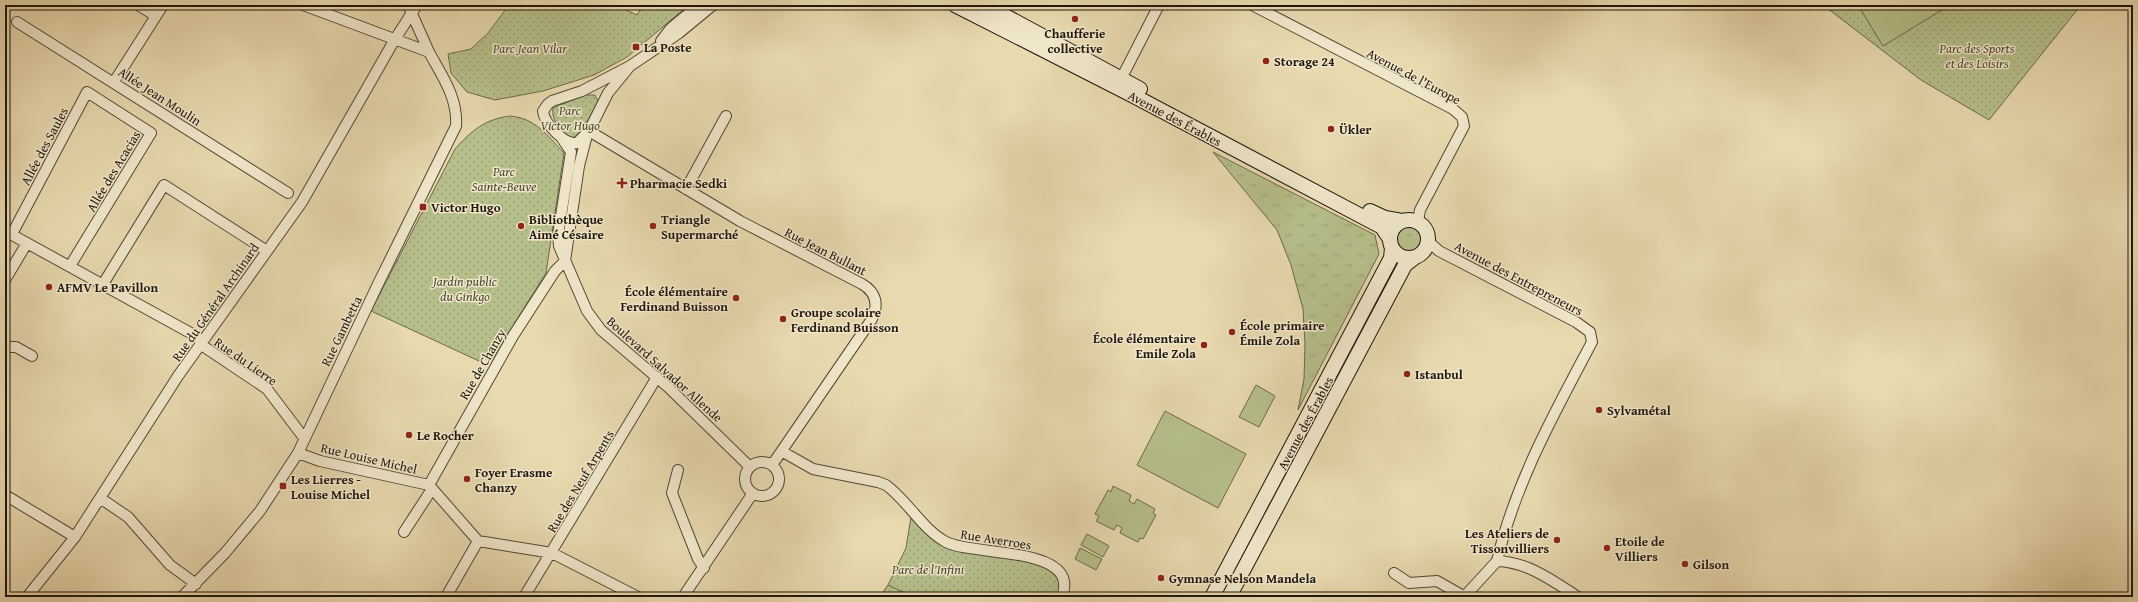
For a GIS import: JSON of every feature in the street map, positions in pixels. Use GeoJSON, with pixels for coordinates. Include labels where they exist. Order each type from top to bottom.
{"type":"FeatureCollection","features":[{"type":"Feature","properties":{"kind":"main road","name":"Avenue des Érables"},"geometry":{"type":"LineString","coordinates":[[955,5],[1134,96],[1382,227],[1391,243],[1391,258],[1212,597]]}},
{"type":"Feature","properties":{"kind":"main road","name":"Avenue des Érables"},"geometry":{"type":"LineString","coordinates":[[985,5],[1121,79],[1385,218],[1402,221]]}},
{"type":"Feature","properties":{"kind":"main road"},"geometry":{"type":"LineString","coordinates":[[1402,221],[1418,221],[1426,230],[1429,242],[1424,252],[1414,258],[1401,257],[1391,243],[1393,228],[1402,221]]}},
{"type":"Feature","properties":{"kind":"main road","name":"Avenue des Érables"},"geometry":{"type":"LineString","coordinates":[[1229,597],[1405,265],[1414,258]]}},
{"type":"Feature","properties":{"kind":"street"},"geometry":{"type":"LineString","coordinates":[[138,5],[156,16]]}},
{"type":"Feature","properties":{"kind":"street"},"geometry":{"type":"LineString","coordinates":[[114,82],[163,5]]}},
{"type":"Feature","properties":{"kind":"street"},"geometry":{"type":"LineString","coordinates":[[302,5],[429,52]]}},
{"type":"Feature","properties":{"kind":"street","name":"Rue du Général Archinard"},"geometry":{"type":"LineString","coordinates":[[27,597],[75,537],[201,343],[302,202],[410,10],[417,5]]}},
{"type":"Feature","properties":{"kind":"street"},"geometry":{"type":"LineString","coordinates":[[656,47],[671,28],[699,5]]}},
{"type":"Feature","properties":{"kind":"street"},"geometry":{"type":"LineString","coordinates":[[565,261],[579,166],[589,131],[608,93],[630,66],[656,47],[679,33],[713,5]]}},
{"type":"Feature","properties":{"kind":"street"},"geometry":{"type":"LineString","coordinates":[[1121,79],[1159,5]]}},
{"type":"Feature","properties":{"kind":"street","name":"Avenue de l'Europe"},"geometry":{"type":"LineString","coordinates":[[1252,5],[1453,109],[1462,117],[1464,126],[1420,210],[1418,221]]}},
{"type":"Feature","properties":{"kind":"street","name":"Rue Gambetta"},"geometry":{"type":"LineString","coordinates":[[182,597],[225,553],[260,511],[298,453],[378,284],[456,126],[456,111],[452,97],[410,10]]}},
{"type":"Feature","properties":{"kind":"street","name":"Allée Jean Moulin"},"geometry":{"type":"LineString","coordinates":[[17,22],[114,82],[288,194]]}},
{"type":"Feature","properties":{"kind":"street","name":"Boulevard Salvador Allende"},"geometry":{"type":"LineString","coordinates":[[630,66],[582,91],[548,104],[543,115],[571,152],[558,235],[559,246],[593,322],[657,377],[750,467]]}},
{"type":"Feature","properties":{"kind":"street","name":"Allée des Saules"},"geometry":{"type":"LineString","coordinates":[[8,232],[87,92]]}},
{"type":"Feature","properties":{"kind":"street","name":"Allée des Acacias"},"geometry":{"type":"LineString","coordinates":[[70,266],[151,133],[87,92]]}},
{"type":"Feature","properties":{"kind":"street"},"geometry":{"type":"LineString","coordinates":[[686,189],[726,116]]}},
{"type":"Feature","properties":{"kind":"street"},"geometry":{"type":"LineString","coordinates":[[561,137],[574,143],[580,140],[589,131]]}},
{"type":"Feature","properties":{"kind":"street","name":"Rue Jean Bullant"},"geometry":{"type":"LineString","coordinates":[[589,131],[762,233],[862,284],[870,289],[875,297],[875,308],[872,319],[783,452],[772,465]]}},
{"type":"Feature","properties":{"kind":"street"},"geometry":{"type":"LineString","coordinates":[[103,284],[164,185],[267,251]]}},
{"type":"Feature","properties":{"kind":"street","name":"Rue du Lierre"},"geometry":{"type":"LineString","coordinates":[[8,232],[196,336],[201,343],[267,389],[304,438]]}},
{"type":"Feature","properties":{"kind":"street","name":"Avenue des Entrepreneurs"},"geometry":{"type":"LineString","coordinates":[[1429,242],[1439,251],[1576,322],[1590,332],[1592,342],[1532,458],[1501,544],[1497,561],[1465,597]]}},
{"type":"Feature","properties":{"kind":"street"},"geometry":{"type":"LineString","coordinates":[[5,280],[27,243]]}},
{"type":"Feature","properties":{"kind":"street","name":"Rue de Chanzy"},"geometry":{"type":"LineString","coordinates":[[430,487],[513,336],[555,271],[565,261]]}},
{"type":"Feature","properties":{"kind":"street"},"geometry":{"type":"LineString","coordinates":[[5,346],[16,347],[32,356]]}},
{"type":"Feature","properties":{"kind":"street","name":"Rue des Neuf Arpents"},"geometry":{"type":"LineString","coordinates":[[524,597],[657,377]]}},
{"type":"Feature","properties":{"kind":"street","name":"Rue Averroes"},"geometry":{"type":"LineString","coordinates":[[783,452],[813,469],[878,482],[886,485],[938,536],[951,544],[1034,558],[1050,563],[1055,566],[1062,575],[1065,587],[1062,597]]}},
{"type":"Feature","properties":{"kind":"street","name":"Rue Louise Michel"},"geometry":{"type":"LineString","coordinates":[[298,453],[320,461],[430,487]]}},
{"type":"Feature","properties":{"kind":"street"},"geometry":{"type":"LineString","coordinates":[[763,462],[772,465],[778,475],[779,480],[774,490],[764,495],[753,493],[746,481],[746,476],[750,467],[763,462]]}},
{"type":"Feature","properties":{"kind":"street"},"geometry":{"type":"LineString","coordinates":[[678,470],[672,493],[698,559],[704,568]]}},
{"type":"Feature","properties":{"kind":"street"},"geometry":{"type":"LineString","coordinates":[[404,532],[430,487],[478,541],[552,553],[638,597]]}},
{"type":"Feature","properties":{"kind":"street"},"geometry":{"type":"LineString","coordinates":[[683,597],[704,568],[753,493]]}},
{"type":"Feature","properties":{"kind":"street"},"geometry":{"type":"LineString","coordinates":[[5,495],[75,537]]}},
{"type":"Feature","properties":{"kind":"street"},"geometry":{"type":"LineString","coordinates":[[100,498],[128,517],[170,565],[196,584]]}},
{"type":"Feature","properties":{"kind":"street"},"geometry":{"type":"LineString","coordinates":[[446,597],[478,541]]}},
{"type":"Feature","properties":{"kind":"street"},"geometry":{"type":"LineString","coordinates":[[1497,561],[1511,562],[1530,568],[1578,597]]}},
{"type":"Feature","properties":{"kind":"street"},"geometry":{"type":"LineString","coordinates":[[1394,573],[1409,583],[1437,580],[1465,597]]}},
{"type":"Feature","properties":{"kind":"green space","name":"Parc Jean Vilar"},"geometry":{"type":"Polygon","coordinates":[[[509,5],[615,5],[637,15],[643,5],[689,5],[627,57],[594,75],[543,91],[495,100],[467,92],[451,73],[448,54],[471,49],[488,33],[509,5]]]}},
{"type":"Feature","properties":{"kind":"green space","name":"Parc des Sports et des Loisirs"},"geometry":{"type":"Polygon","coordinates":[[[1823,5],[2081,5],[1989,120],[1921,80],[1823,5]]]}},
{"type":"Feature","properties":{"kind":"green space"},"geometry":{"type":"Polygon","coordinates":[[[1858,5],[1950,5],[1883,46],[1858,5]]]}},
{"type":"Feature","properties":{"kind":"green space","name":"Parc Victor Hugo"},"geometry":{"type":"Polygon","coordinates":[[[585,95],[595,95],[598,101],[583,127],[576,136],[572,138],[564,133],[558,126],[555,121],[553,108],[585,95]]]}},
{"type":"Feature","properties":{"kind":"green space"},"geometry":{"type":"Polygon","coordinates":[[[510,116],[527,120],[540,128],[564,153],[546,273],[491,361],[482,357],[479,361],[371,311],[455,149],[479,127],[493,120],[510,116]]]}},
{"type":"Feature","properties":{"kind":"green space"},"geometry":{"type":"Polygon","coordinates":[[[1213,152],[1375,235],[1379,254],[1298,410],[1304,379],[1305,344],[1303,309],[1291,265],[1277,230],[1213,152]]]}},
{"type":"Feature","properties":{"kind":"green space"},"geometry":{"type":"Polygon","coordinates":[[[1409,226],[1419,229],[1422,239],[1419,249],[1409,252],[1399,249],[1396,239],[1399,229],[1409,226]]]}},
{"type":"Feature","properties":{"kind":"green space"},"geometry":{"type":"Polygon","coordinates":[[[1256,385],[1275,396],[1259,427],[1239,417],[1256,385]]]}},
{"type":"Feature","properties":{"kind":"green space"},"geometry":{"type":"Polygon","coordinates":[[[1165,411],[1246,454],[1218,508],[1137,465],[1165,411]]]}},
{"type":"Feature","properties":{"kind":"green space"},"geometry":{"type":"Polygon","coordinates":[[[1113,486],[1131,495],[1129,501],[1134,504],[1137,499],[1155,509],[1153,513],[1156,515],[1143,539],[1140,538],[1138,542],[1120,533],[1122,528],[1117,525],[1114,530],[1096,521],[1099,516],[1095,514],[1108,490],[1111,492],[1113,486]]]}},
{"type":"Feature","properties":{"kind":"green space","name":"Parc de l'Infini"},"geometry":{"type":"Polygon","coordinates":[[[911,517],[943,544],[1048,564],[1061,584],[1059,597],[880,597],[888,585],[906,548],[911,517]]]}},
{"type":"Feature","properties":{"kind":"green space"},"geometry":{"type":"Polygon","coordinates":[[[1087,534],[1109,546],[1103,557],[1081,545],[1087,534]]]}},
{"type":"Feature","properties":{"kind":"green space"},"geometry":{"type":"Polygon","coordinates":[[[1080,548],[1102,559],[1096,570],[1075,559],[1080,548]]]}},
{"type":"Feature","properties":{"kind":"green space"},"geometry":{"type":"Polygon","coordinates":[[[888,585],[907,594],[906,597],[880,597],[888,585]]]}},
{"type":"Feature","properties":{"kind":"place","name":"Chaufferie collective"},"geometry":{"type":"Point","coordinates":[1075,19]}},
{"type":"Feature","properties":{"kind":"place","name":"La Poste"},"geometry":{"type":"Point","coordinates":[636,47]}},
{"type":"Feature","properties":{"kind":"place","name":"Storage 24"},"geometry":{"type":"Point","coordinates":[1266,61]}},
{"type":"Feature","properties":{"kind":"place","name":"Ükler"},"geometry":{"type":"Point","coordinates":[1331,129]}},
{"type":"Feature","properties":{"kind":"place","name":"Pharmacie Sedki"},"geometry":{"type":"Point","coordinates":[622,183]}},
{"type":"Feature","properties":{"kind":"place","name":"Victor Hugo"},"geometry":{"type":"Point","coordinates":[423,207]}},
{"type":"Feature","properties":{"kind":"place","name":"Bibliothèque Aimé Césaire"},"geometry":{"type":"Point","coordinates":[521,226]}},
{"type":"Feature","properties":{"kind":"place","name":"Triangle Supermarché"},"geometry":{"type":"Point","coordinates":[653,226]}},
{"type":"Feature","properties":{"kind":"place","name":"AFMV Le Pavillon"},"geometry":{"type":"Point","coordinates":[49,287]}},
{"type":"Feature","properties":{"kind":"place","name":"École élémentaire Ferdinand Buisson"},"geometry":{"type":"Point","coordinates":[736,298]}},
{"type":"Feature","properties":{"kind":"place","name":"Groupe scolaire Ferdinand Buisson"},"geometry":{"type":"Point","coordinates":[783,319]}},
{"type":"Feature","properties":{"kind":"place","name":"École primaire Émile Zola"},"geometry":{"type":"Point","coordinates":[1232,332]}},
{"type":"Feature","properties":{"kind":"place","name":"École élémentaire Emile Zola"},"geometry":{"type":"Point","coordinates":[1204,345]}},
{"type":"Feature","properties":{"kind":"place","name":"Istanbul"},"geometry":{"type":"Point","coordinates":[1407,374]}},
{"type":"Feature","properties":{"kind":"place","name":"Sylvamétal"},"geometry":{"type":"Point","coordinates":[1599,410]}},
{"type":"Feature","properties":{"kind":"place","name":"Le Rocher"},"geometry":{"type":"Point","coordinates":[409,435]}},
{"type":"Feature","properties":{"kind":"place","name":"Foyer Erasme Chanzy"},"geometry":{"type":"Point","coordinates":[467,479]}},
{"type":"Feature","properties":{"kind":"place","name":"Les Lierres - Louise Michel"},"geometry":{"type":"Point","coordinates":[283,486]}},
{"type":"Feature","properties":{"kind":"place","name":"Les Ateliers de Tissonvilliers"},"geometry":{"type":"Point","coordinates":[1557,540]}},
{"type":"Feature","properties":{"kind":"place","name":"Etoile de Villiers"},"geometry":{"type":"Point","coordinates":[1607,548]}},
{"type":"Feature","properties":{"kind":"place","name":"Gilson"},"geometry":{"type":"Point","coordinates":[1685,564]}},
{"type":"Feature","properties":{"kind":"place","name":"Gymnase Nelson Mandela"},"geometry":{"type":"Point","coordinates":[1161,578]}},
{"type":"Feature","properties":{"kind":"park label","name":"Parc Sainte-Beuve"},"geometry":{"type":"Point","coordinates":[504,178]}},
{"type":"Feature","properties":{"kind":"park label","name":"Jardin public du Ginkgo"},"geometry":{"type":"Point","coordinates":[465,288]}}]}
